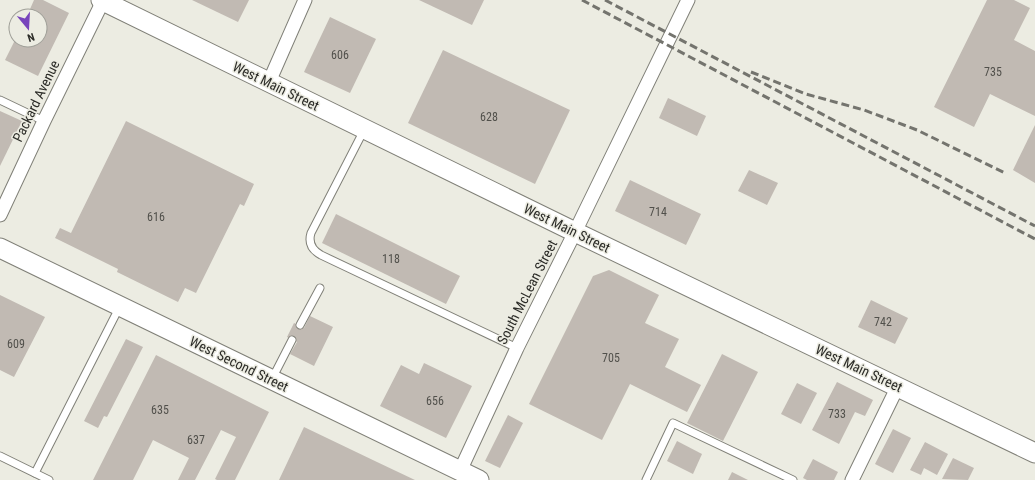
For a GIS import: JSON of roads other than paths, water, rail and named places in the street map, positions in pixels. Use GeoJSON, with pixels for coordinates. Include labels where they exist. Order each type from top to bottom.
{"type":"FeatureCollection","features":[{"type":"Feature","properties":{"kind":"main road","name":"West Main Street"},"geometry":{"type":"LineString","coordinates":[[102,0],[575,232],[1035,453]]}},
{"type":"Feature","properties":{"kind":"main road","name":"West Second Street"},"geometry":{"type":"LineString","coordinates":[[0,248],[479,480]]}},
{"type":"Feature","properties":{"kind":"street","name":"Packard Avenue"},"geometry":{"type":"LineString","coordinates":[[0,215],[102,0]]}},
{"type":"Feature","properties":{"kind":"street"},"geometry":{"type":"LineString","coordinates":[[269,82],[305,0]]}},
{"type":"Feature","properties":{"kind":"street","name":"South McLean Street"},"geometry":{"type":"LineString","coordinates":[[460,471],[517,348],[688,0]]}},
{"type":"Feature","properties":{"kind":"street"},"geometry":{"type":"LineString","coordinates":[[852,480],[898,386]]}},
{"type":"Feature","properties":{"kind":"lane"},"geometry":{"type":"LineString","coordinates":[[0,100],[44,121]]}},
{"type":"Feature","properties":{"kind":"lane"},"geometry":{"type":"LineString","coordinates":[[365,129],[311,233],[310,243],[312,248],[315,252],[321,255],[517,348]]}},
{"type":"Feature","properties":{"kind":"lane"},"geometry":{"type":"LineString","coordinates":[[300,325],[320,288]]}},
{"type":"Feature","properties":{"kind":"lane"},"geometry":{"type":"LineString","coordinates":[[35,473],[120,306]]}},
{"type":"Feature","properties":{"kind":"lane"},"geometry":{"type":"LineString","coordinates":[[272,380],[292,340]]}},
{"type":"Feature","properties":{"kind":"lane"},"geometry":{"type":"LineString","coordinates":[[646,480],[673,422],[793,480]]}},
{"type":"Feature","properties":{"kind":"lane"},"geometry":{"type":"LineString","coordinates":[[0,456],[49,480]]}},
{"type":"Feature","properties":{"kind":"railway"},"geometry":{"type":"LineString","coordinates":[[582,0],[1035,239]]}},
{"type":"Feature","properties":{"kind":"railway"},"geometry":{"type":"LineString","coordinates":[[605,0],[1035,226]]}},
{"type":"Feature","properties":{"kind":"railway"},"geometry":{"type":"LineString","coordinates":[[751,72],[806,94],[864,110],[917,130],[1005,173]]}}]}
